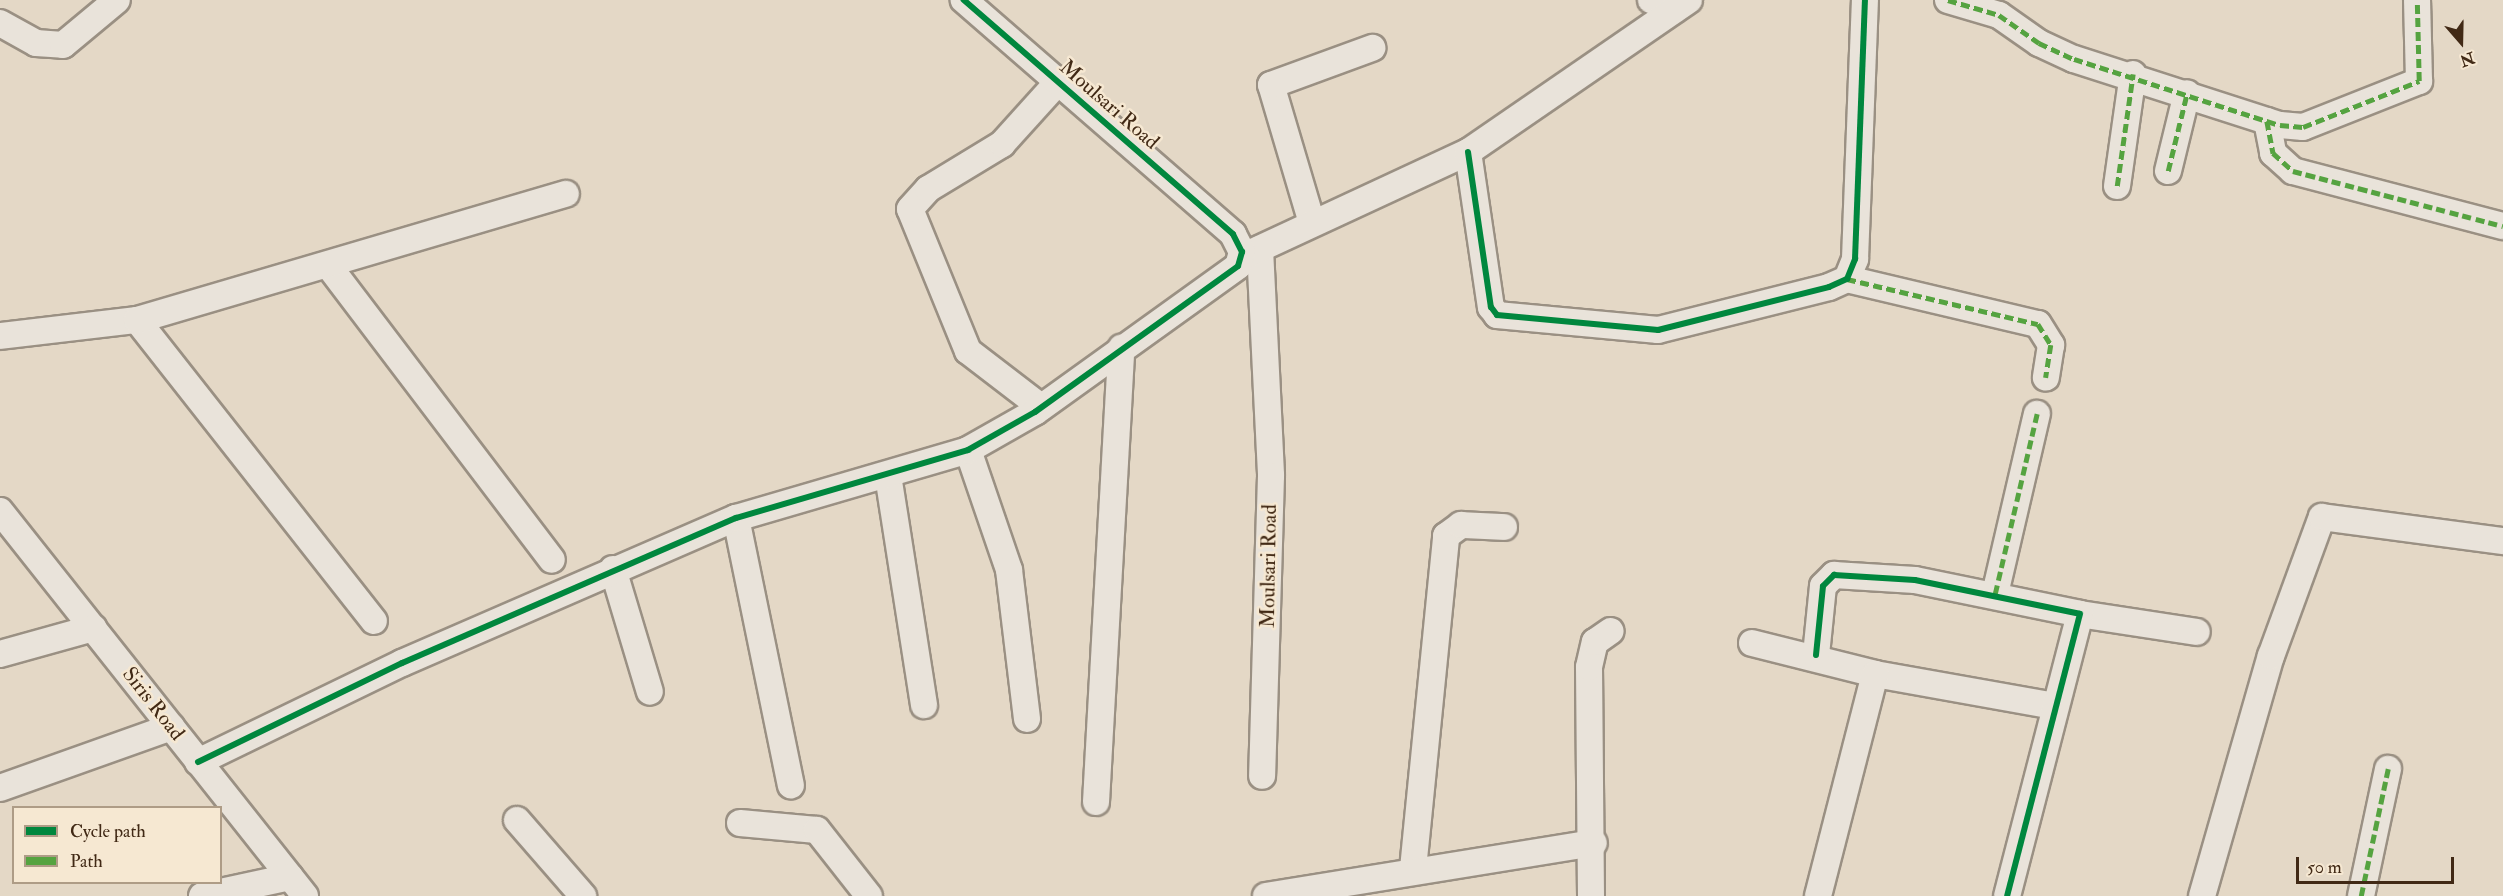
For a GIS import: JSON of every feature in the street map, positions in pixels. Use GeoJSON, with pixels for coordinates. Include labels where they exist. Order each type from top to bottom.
{"type":"FeatureCollection","features":[{"type":"Feature","properties":{"kind":"street"},"geometry":{"type":"LineString","coordinates":[[0,23],[36,43],[63,45],[117,0]]}},
{"type":"Feature","properties":{"kind":"street"},"geometry":{"type":"LineString","coordinates":[[1847,279],[1855,259],[1865,0]]}},
{"type":"Feature","properties":{"kind":"street"},"geometry":{"type":"LineString","coordinates":[[1948,0],[2001,7],[2058,52],[2133,74],[2267,121],[2311,126],[2414,86],[2421,66],[2417,0]]}},
{"type":"Feature","properties":{"kind":"street","name":"Moulsari Road"},"geometry":{"type":"LineString","coordinates":[[974,3],[1058,82],[1245,247],[1271,476],[1262,776]]}},
{"type":"Feature","properties":{"kind":"street"},"geometry":{"type":"LineString","coordinates":[[198,762],[613,569],[736,518],[968,450],[1041,407],[1238,266],[1245,247],[1312,223],[1468,152],[1671,3]]}},
{"type":"Feature","properties":{"kind":"street"},"geometry":{"type":"LineString","coordinates":[[1312,223],[1270,85],[1372,48]]}},
{"type":"Feature","properties":{"kind":"street"},"geometry":{"type":"LineString","coordinates":[[2117,186],[2133,74]]}},
{"type":"Feature","properties":{"kind":"street"},"geometry":{"type":"LineString","coordinates":[[1041,407],[968,351],[910,209],[928,189],[1002,144],[1058,82]]}},
{"type":"Feature","properties":{"kind":"street"},"geometry":{"type":"LineString","coordinates":[[2168,171],[2187,93]]}},
{"type":"Feature","properties":{"kind":"street"},"geometry":{"type":"LineString","coordinates":[[2267,121],[2273,153],[2293,171],[2503,226]]}},
{"type":"Feature","properties":{"kind":"street"},"geometry":{"type":"LineString","coordinates":[[1468,152],[1491,307],[1497,315],[1672,328],[1847,279],[2038,324],[2051,345],[2046,378]]}},
{"type":"Feature","properties":{"kind":"street"},"geometry":{"type":"LineString","coordinates":[[0,336],[137,320],[566,194]]}},
{"type":"Feature","properties":{"kind":"street"},"geometry":{"type":"LineString","coordinates":[[328,265],[552,560]]}},
{"type":"Feature","properties":{"kind":"street"},"geometry":{"type":"LineString","coordinates":[[137,320],[374,621]]}},
{"type":"Feature","properties":{"kind":"street"},"geometry":{"type":"LineString","coordinates":[[1096,802],[1121,348]]}},
{"type":"Feature","properties":{"kind":"street"},"geometry":{"type":"LineString","coordinates":[[1995,594],[2037,414]]}},
{"type":"Feature","properties":{"kind":"street"},"geometry":{"type":"LineString","coordinates":[[968,450],[1009,570],[1027,719]]}},
{"type":"Feature","properties":{"kind":"street"},"geometry":{"type":"LineString","coordinates":[[888,475],[924,705]]}},
{"type":"Feature","properties":{"kind":"street","name":"Siris Road"},"geometry":{"type":"LineString","coordinates":[[0,511],[298,886]]}},
{"type":"Feature","properties":{"kind":"street"},"geometry":{"type":"LineString","coordinates":[[2202,896],[2267,667],[2322,517],[2503,541]]}},
{"type":"Feature","properties":{"kind":"street"},"geometry":{"type":"LineString","coordinates":[[736,518],[791,785]]}},
{"type":"Feature","properties":{"kind":"street"},"geometry":{"type":"LineString","coordinates":[[1413,869],[1446,536],[1461,525],[1504,527]]}},
{"type":"Feature","properties":{"kind":"street"},"geometry":{"type":"LineString","coordinates":[[613,569],[650,692]]}},
{"type":"Feature","properties":{"kind":"street"},"geometry":{"type":"LineString","coordinates":[[1816,655],[1823,586],[1834,575],[1995,594],[2080,614],[2197,632]]}},
{"type":"Feature","properties":{"kind":"street"},"geometry":{"type":"LineString","coordinates":[[2007,896],[2080,614]]}},
{"type":"Feature","properties":{"kind":"street"},"geometry":{"type":"LineString","coordinates":[[0,654],[93,628]]}},
{"type":"Feature","properties":{"kind":"street"},"geometry":{"type":"LineString","coordinates":[[1591,896],[1594,843],[1588,667],[1595,642],[1611,631]]}},
{"type":"Feature","properties":{"kind":"street"},"geometry":{"type":"LineString","coordinates":[[1752,643],[1816,655],[1875,674],[2055,706]]}},
{"type":"Feature","properties":{"kind":"street"},"geometry":{"type":"LineString","coordinates":[[1818,896],[1875,674]]}},
{"type":"Feature","properties":{"kind":"street"},"geometry":{"type":"LineString","coordinates":[[0,788],[171,727]]}},
{"type":"Feature","properties":{"kind":"street"},"geometry":{"type":"LineString","coordinates":[[2361,896],[2388,769]]}},
{"type":"Feature","properties":{"kind":"street"},"geometry":{"type":"LineString","coordinates":[[518,820],[584,896]]}},
{"type":"Feature","properties":{"kind":"street"},"geometry":{"type":"LineString","coordinates":[[740,823],[818,830],[869,896]]}},
{"type":"Feature","properties":{"kind":"street"},"geometry":{"type":"LineString","coordinates":[[1266,896],[1413,869],[1594,843]]}},
{"type":"Feature","properties":{"kind":"street"},"geometry":{"type":"LineString","coordinates":[[202,896],[298,886]]}},
{"type":"Feature","properties":{"kind":"marked path"},"geometry":{"type":"LineString","coordinates":[[1948,0],[1999,15],[2039,43],[2074,59],[2280,125],[2303,127],[2419,81],[2417,0]]}},
{"type":"Feature","properties":{"kind":"marked path"},"geometry":{"type":"LineString","coordinates":[[2117,186],[2133,74]]}},
{"type":"Feature","properties":{"kind":"marked path"},"geometry":{"type":"LineString","coordinates":[[2168,171],[2187,93]]}},
{"type":"Feature","properties":{"kind":"marked path"},"geometry":{"type":"LineString","coordinates":[[2267,121],[2273,153],[2293,171],[2503,226]]}},
{"type":"Feature","properties":{"kind":"marked path"},"geometry":{"type":"LineString","coordinates":[[1847,279],[2038,324],[2051,345],[2046,378]]}},
{"type":"Feature","properties":{"kind":"marked path"},"geometry":{"type":"LineString","coordinates":[[1995,594],[2037,414]]}},
{"type":"Feature","properties":{"kind":"marked path"},"geometry":{"type":"LineString","coordinates":[[2361,896],[2388,769]]}},
{"type":"Feature","properties":{"kind":"cycle path"},"geometry":{"type":"LineString","coordinates":[[198,762],[402,663],[736,518],[968,450],[1035,412],[1238,266],[1242,252],[1233,234],[964,0]]}},
{"type":"Feature","properties":{"kind":"cycle path"},"geometry":{"type":"LineString","coordinates":[[1468,152],[1491,307],[1497,315],[1658,330],[1829,287],[1847,279],[1855,259],[1865,0]]}},
{"type":"Feature","properties":{"kind":"cycle path"},"geometry":{"type":"LineString","coordinates":[[1816,655],[1823,586],[1834,575],[1915,580],[2080,614],[2007,896]]}}]}
